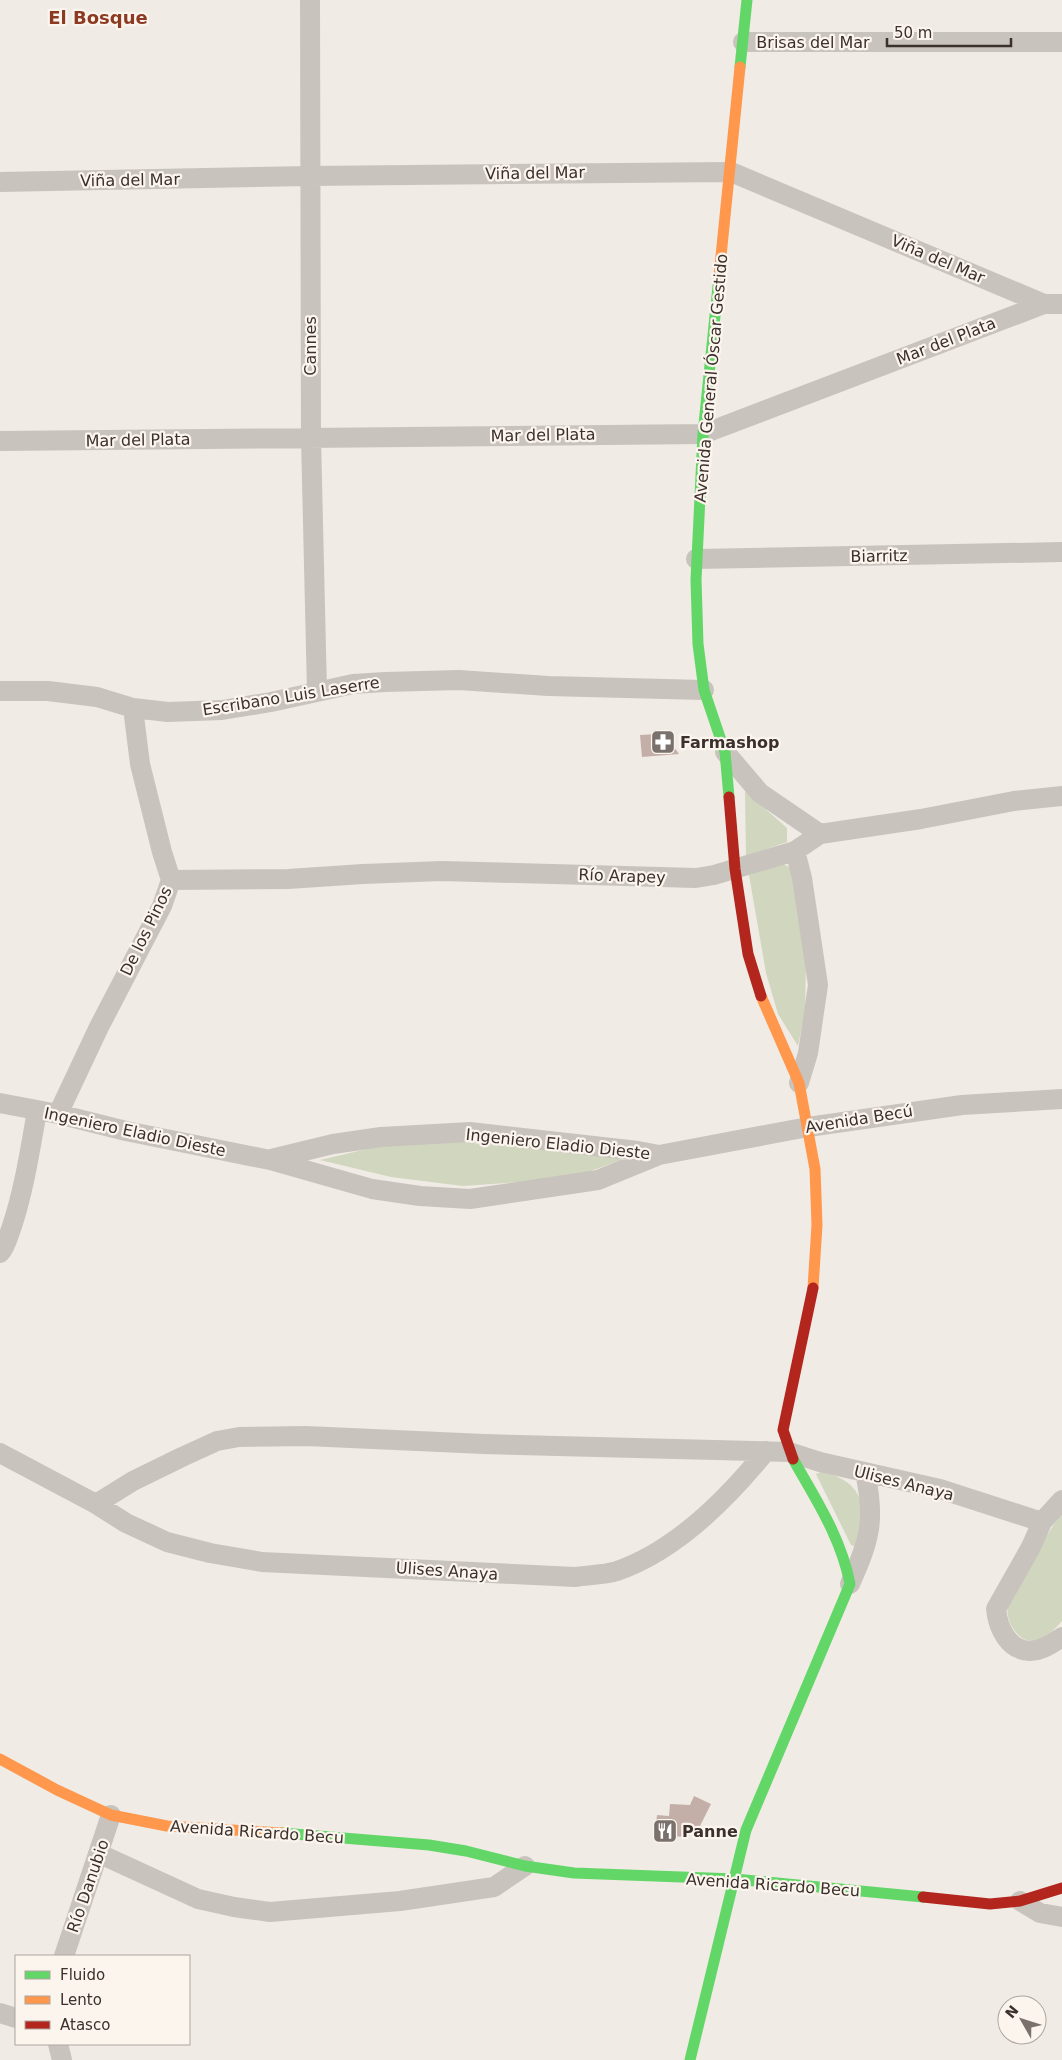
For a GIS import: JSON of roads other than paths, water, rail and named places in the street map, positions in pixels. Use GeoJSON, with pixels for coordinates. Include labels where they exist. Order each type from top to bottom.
{"type":"FeatureCollection","features":[{"type":"Feature","properties":{"kind":"street","name":"Cannes"},"geometry":{"type":"LineString","coordinates":[[310,0],[311,438],[317,692]]}},
{"type":"Feature","properties":{"kind":"street","name":"Avenida General Óscar Gestido"},"geometry":{"type":"LineString","coordinates":[[747,0],[703,434],[696,559],[698,644],[704,690],[725,752],[735,870],[748,954],[757,987],[800,1083],[815,1169],[818,1225],[815,1279],[808,1319],[782,1430],[789,1452],[838,1540],[846,1563],[850,1584]]}},
{"type":"Feature","properties":{"kind":"street","name":"Brisas del Mar"},"geometry":{"type":"LineString","coordinates":[[744,42],[1062,42]]}},
{"type":"Feature","properties":{"kind":"street","name":"Viña del Mar"},"geometry":{"type":"LineString","coordinates":[[0,182],[309,176],[731,172],[1053,304]]}},
{"type":"Feature","properties":{"kind":"street","name":"Mar del Plata"},"geometry":{"type":"LineString","coordinates":[[0,441],[703,434],[1053,304]]}},
{"type":"Feature","properties":{"kind":"street","name":"Biarritz"},"geometry":{"type":"LineString","coordinates":[[696,559],[1062,552]]}},
{"type":"Feature","properties":{"kind":"street","name":"Escribano Luis Laserre"},"geometry":{"type":"LineString","coordinates":[[0,691],[48,691],[97,697],[133,708],[168,712],[222,710],[353,684],[459,680],[558,686],[704,690]]}},
{"type":"Feature","properties":{"kind":"street","name":"De los Pinos"},"geometry":{"type":"LineString","coordinates":[[58,1114],[99,1027],[162,906],[171,880],[140,764],[133,708]]}},
{"type":"Feature","properties":{"kind":"street","name":"Avenida General Óscar Gestido"},"geometry":{"type":"LineString","coordinates":[[725,752],[760,793],[820,834]]}},
{"type":"Feature","properties":{"kind":"street","name":"Río Arapey"},"geometry":{"type":"LineString","coordinates":[[171,880],[288,879],[442,871],[696,878],[735,870],[795,851],[820,834],[912,820],[1014,801],[1062,796]]}},
{"type":"Feature","properties":{"kind":"street","name":"Avenida General Óscar Gestido"},"geometry":{"type":"LineString","coordinates":[[795,851],[802,878],[818,985],[808,1053],[800,1083]]}},
{"type":"Feature","properties":{"kind":"street","name":"Avenida Becú"},"geometry":{"type":"LineString","coordinates":[[659,1155],[808,1126],[962,1105],[1062,1098]]}},
{"type":"Feature","properties":{"kind":"street","name":"Ingeniero Eladio Dieste"},"geometry":{"type":"LineString","coordinates":[[0,1103],[270,1160],[372,1190],[420,1196],[470,1199],[598,1180],[659,1155]]}},
{"type":"Feature","properties":{"kind":"street"},"geometry":{"type":"LineString","coordinates":[[0,1253],[4,1249],[26,1176],[37,1111]]}},
{"type":"Feature","properties":{"kind":"street","name":"Ingeniero Eladio Dieste"},"geometry":{"type":"LineString","coordinates":[[270,1160],[333,1144],[381,1137],[470,1132],[659,1155]]}},
{"type":"Feature","properties":{"kind":"street","name":"Ulises Anaya"},"geometry":{"type":"LineString","coordinates":[[96,1504],[133,1481],[182,1456],[217,1441],[239,1437],[306,1436],[464,1444],[789,1452],[820,1462],[940,1489],[1042,1522]]}},
{"type":"Feature","properties":{"kind":"street","name":"Ulises Anaya"},"geometry":{"type":"LineString","coordinates":[[0,1453],[96,1504],[126,1523],[167,1542],[210,1553],[262,1562],[575,1577],[616,1572],[648,1556],[676,1538],[740,1483],[766,1451]]}},
{"type":"Feature","properties":{"kind":"street"},"geometry":{"type":"LineString","coordinates":[[690,2060],[746,1830],[866,1547],[870,1526],[869,1492],[865,1473]]}},
{"type":"Feature","properties":{"kind":"street"},"geometry":{"type":"LineString","coordinates":[[1062,1500],[1042,1522],[996,1609],[997,1620],[1003,1634],[1015,1646],[1030,1651],[1049,1646],[1062,1637]]}},
{"type":"Feature","properties":{"kind":"street","name":"Avenida Ricardo Becu"},"geometry":{"type":"LineString","coordinates":[[0,1759],[57,1790],[111,1815],[167,1826],[314,1835],[429,1845],[466,1851],[525,1866],[574,1873],[735,1879],[990,1904],[1020,1901],[1062,1888]]}},
{"type":"Feature","properties":{"kind":"street","name":"Río Danubio"},"geometry":{"type":"LineString","coordinates":[[64,1955],[100,1854],[111,1815]]}},
{"type":"Feature","properties":{"kind":"street"},"geometry":{"type":"LineString","coordinates":[[100,1854],[198,1899],[270,1912],[400,1901],[494,1886],[525,1866]]}},
{"type":"Feature","properties":{"kind":"street"},"geometry":{"type":"LineString","coordinates":[[1020,1901],[1040,1913],[1062,1917]]}},
{"type":"Feature","properties":{"kind":"street"},"geometry":{"type":"LineString","coordinates":[[0,2013],[15,2018]]}},
{"type":"Feature","properties":{"kind":"street"},"geometry":{"type":"LineString","coordinates":[[58,2045],[62,2060]]}},
{"type":"Feature","properties":{"kind":"place","name":"Farmashop"},"geometry":{"type":"Point","coordinates":[663,742]}},
{"type":"Feature","properties":{"kind":"place","name":"Panne"},"geometry":{"type":"Point","coordinates":[665,1831]}},
{"type":"Feature","properties":{"kind":"district","name":"El Bosque"},"geometry":{"type":"Point","coordinates":[98,17]}}]}
